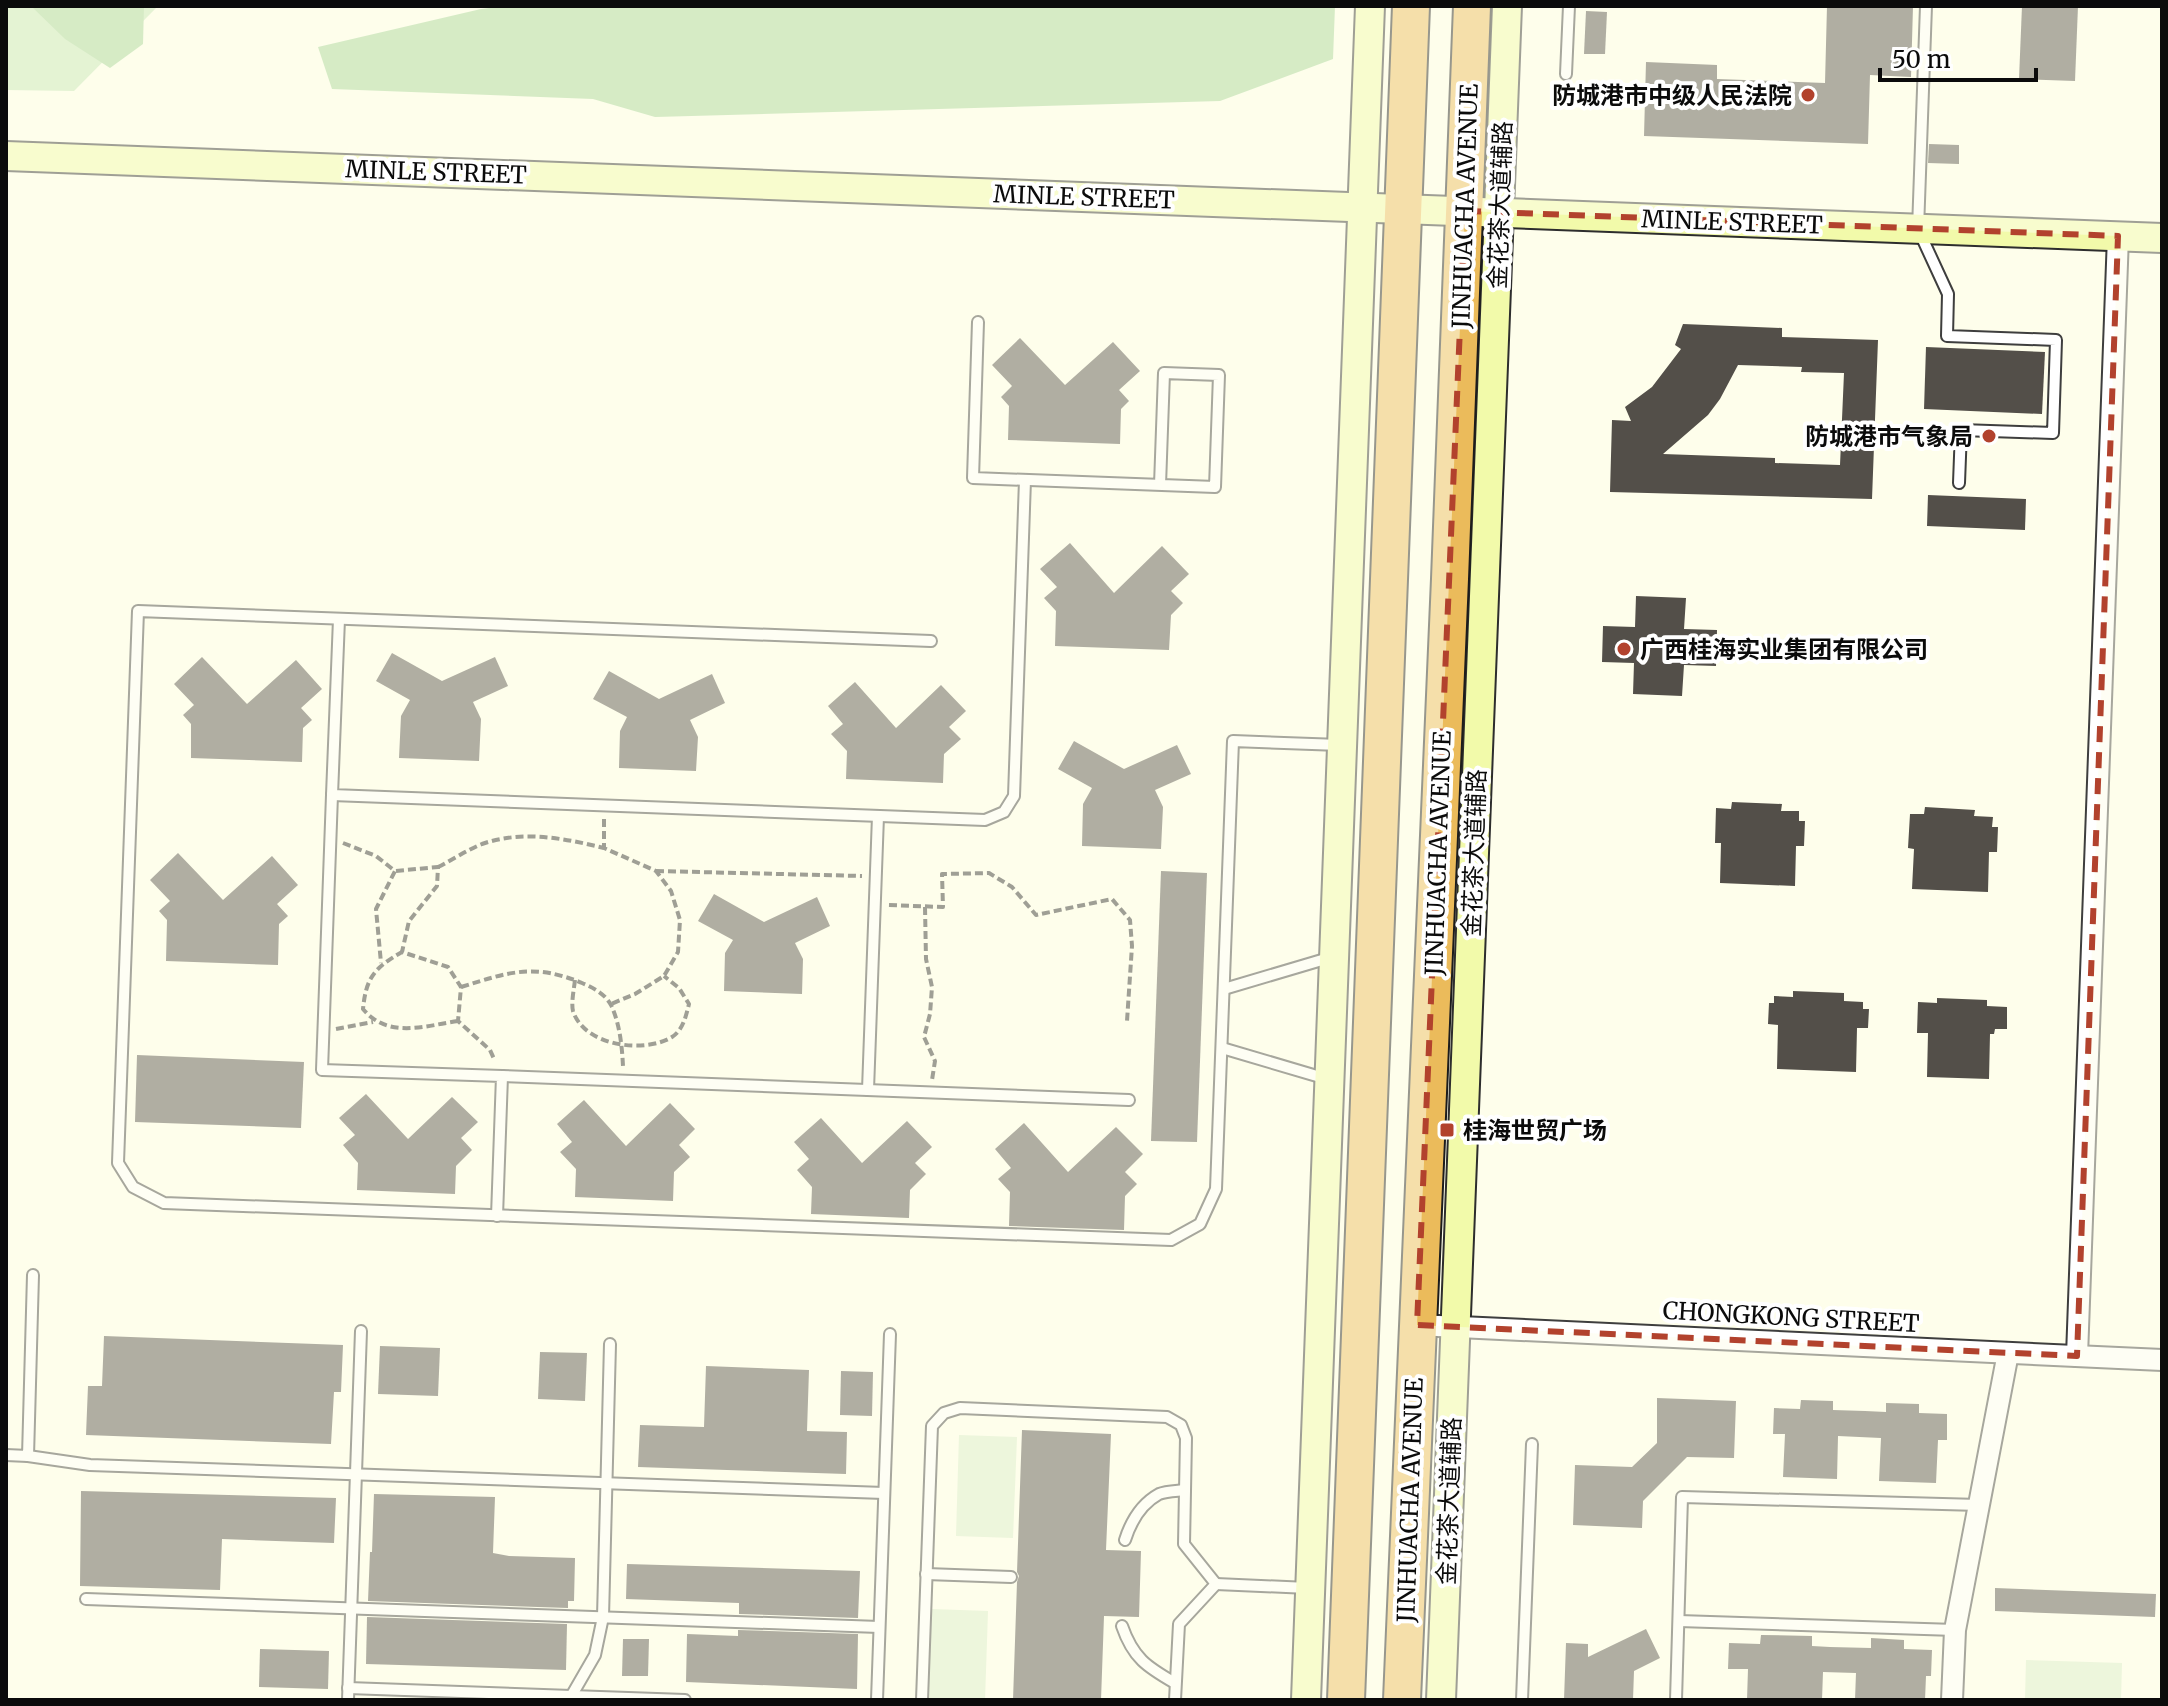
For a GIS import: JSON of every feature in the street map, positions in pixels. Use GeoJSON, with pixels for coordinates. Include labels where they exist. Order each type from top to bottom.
{"type":"FeatureCollection","features":[{"type":"Feature","properties":{"kind":"highway"},"geometry":{"type":"LineString","coordinates":[[1346,1700],[1411,6]]}},
{"type":"Feature","properties":{"kind":"highway","name":"JINHUACHA AVENUE"},"geometry":{"type":"LineString","coordinates":[[1402,1700],[1417,1325],[1482,212],[1472,6]]}},
{"type":"Feature","properties":{"kind":"street"},"geometry":{"type":"LineString","coordinates":[[1306,1700],[1370,6]]}},
{"type":"Feature","properties":{"kind":"street","name":"金花茶大道辅路"},"geometry":{"type":"LineString","coordinates":[[1441,1700],[1456,1327],[1482,212],[1507,6]]}},
{"type":"Feature","properties":{"kind":"street","name":"MINLE STREET"},"geometry":{"type":"LineString","coordinates":[[6,156],[2162,238]]}},
{"type":"Feature","properties":{"kind":"street"},"geometry":{"type":"LineString","coordinates":[[2077,1356],[2118,236]]}},
{"type":"Feature","properties":{"kind":"street","name":"CHONGKONG STREET"},"geometry":{"type":"LineString","coordinates":[[1417,1325],[2162,1360]]}},
{"type":"Feature","properties":{"kind":"street"},"geometry":{"type":"LineString","coordinates":[[1952,1700],[1955,1630],[2008,1353]]}},
{"type":"Feature","properties":{"kind":"lane"},"geometry":{"type":"LineString","coordinates":[[1566,74],[1569,6]]}},
{"type":"Feature","properties":{"kind":"lane"},"geometry":{"type":"LineString","coordinates":[[1926,6],[1918,229],[1948,294],[1947,336],[2056,340],[2053,433],[1961,430],[1959,483]]}},
{"type":"Feature","properties":{"kind":"lane"},"geometry":{"type":"LineString","coordinates":[[978,322],[973,478],[1025,480],[1160,485],[1215,487],[1219,375],[1164,373],[1160,485]]}},
{"type":"Feature","properties":{"kind":"lane"},"geometry":{"type":"LineString","coordinates":[[332,795],[985,820],[1004,812],[1014,796],[1025,480]]}},
{"type":"Feature","properties":{"kind":"lane"},"geometry":{"type":"LineString","coordinates":[[931,641],[138,611],[118,1163],[133,1187],[164,1203],[1171,1240],[1200,1224],[1216,1189],[1233,741],[1342,745]]}},
{"type":"Feature","properties":{"kind":"lane"},"geometry":{"type":"LineString","coordinates":[[339,619],[322,1070],[1129,1100]]}},
{"type":"Feature","properties":{"kind":"lane"},"geometry":{"type":"LineString","coordinates":[[868,1090],[878,816]]}},
{"type":"Feature","properties":{"kind":"lane"},"geometry":{"type":"LineString","coordinates":[[1224,989],[1334,956]]}},
{"type":"Feature","properties":{"kind":"lane"},"geometry":{"type":"LineString","coordinates":[[1222,1048],[1330,1079]]}},
{"type":"Feature","properties":{"kind":"lane"},"geometry":{"type":"LineString","coordinates":[[497,1216],[502,1076]]}},
{"type":"Feature","properties":{"kind":"lane"},"geometry":{"type":"LineString","coordinates":[[28,1456],[33,1275]]}},
{"type":"Feature","properties":{"kind":"lane"},"geometry":{"type":"LineString","coordinates":[[348,1700],[361,1331]]}},
{"type":"Feature","properties":{"kind":"lane"},"geometry":{"type":"LineString","coordinates":[[877,1700],[890,1334]]}},
{"type":"Feature","properties":{"kind":"lane"},"geometry":{"type":"LineString","coordinates":[[571,1698],[595,1655],[603,1617],[610,1344]]}},
{"type":"Feature","properties":{"kind":"lane"},"geometry":{"type":"LineString","coordinates":[[922,1700],[932,1426],[944,1413],[960,1408],[1167,1417],[1181,1425],[1186,1438],[1184,1544],[1216,1584],[1310,1588]]}},
{"type":"Feature","properties":{"kind":"lane"},"geometry":{"type":"LineString","coordinates":[[1522,1700],[1532,1444]]}},
{"type":"Feature","properties":{"kind":"lane"},"geometry":{"type":"LineString","coordinates":[[6,1455],[90,1465],[884,1493]]}},
{"type":"Feature","properties":{"kind":"lane"},"geometry":{"type":"LineString","coordinates":[[1125,1540],[1130,1525],[1141,1509],[1161,1493],[1185,1490]]}},
{"type":"Feature","properties":{"kind":"lane"},"geometry":{"type":"LineString","coordinates":[[1676,1700],[1682,1497],[1979,1505]]}},
{"type":"Feature","properties":{"kind":"lane"},"geometry":{"type":"LineString","coordinates":[[926,1574],[1011,1577]]}},
{"type":"Feature","properties":{"kind":"lane"},"geometry":{"type":"LineString","coordinates":[[1175,1700],[1179,1624],[1216,1584]]}},
{"type":"Feature","properties":{"kind":"lane"},"geometry":{"type":"LineString","coordinates":[[86,1599],[879,1627]]}},
{"type":"Feature","properties":{"kind":"lane"},"geometry":{"type":"LineString","coordinates":[[1679,1621],[1955,1630]]}},
{"type":"Feature","properties":{"kind":"lane"},"geometry":{"type":"LineString","coordinates":[[1122,1626],[1128,1644],[1139,1660],[1175,1683]]}},
{"type":"Feature","properties":{"kind":"lane"},"geometry":{"type":"LineString","coordinates":[[348,1688],[685,1700]]}},
{"type":"Feature","properties":{"kind":"path"},"geometry":{"type":"LineString","coordinates":[[604,806],[604,848]]}},
{"type":"Feature","properties":{"kind":"path"},"geometry":{"type":"LineString","coordinates":[[331,839],[376,856],[395,871],[438,867],[480,845],[507,838],[540,836],[604,848],[656,871],[876,876]]}},
{"type":"Feature","properties":{"kind":"path"},"geometry":{"type":"LineString","coordinates":[[402,952],[409,921],[437,886],[438,867]]}},
{"type":"Feature","properties":{"kind":"path"},"geometry":{"type":"LineString","coordinates":[[381,963],[376,909],[395,871]]}},
{"type":"Feature","properties":{"kind":"path"},"geometry":{"type":"LineString","coordinates":[[611,1004],[664,976],[678,952],[680,920],[671,891],[656,871]]}},
{"type":"Feature","properties":{"kind":"path"},"geometry":{"type":"LineString","coordinates":[[875,905],[943,907],[942,874],[989,873],[1012,887],[1036,915],[1112,899],[1130,920],[1132,946],[1127,1021]]}},
{"type":"Feature","properties":{"kind":"path"},"geometry":{"type":"LineString","coordinates":[[925,907],[926,959],[932,987],[924,1037],[935,1061],[930,1092]]}},
{"type":"Feature","properties":{"kind":"path"},"geometry":{"type":"LineString","coordinates":[[373,1022],[363,1009],[365,988],[381,963],[402,952],[448,967],[461,987],[458,1021]]}},
{"type":"Feature","properties":{"kind":"path"},"geometry":{"type":"LineString","coordinates":[[461,987],[504,973],[530,970],[561,974],[597,989],[611,1004],[622,1044],[624,1081]]}},
{"type":"Feature","properties":{"kind":"path"},"geometry":{"type":"LineString","coordinates":[[575,980],[572,1010],[583,1029],[601,1040],[649,1044],[673,1036],[685,1022],[689,1004],[679,988],[664,976]]}},
{"type":"Feature","properties":{"kind":"path"},"geometry":{"type":"LineString","coordinates":[[323,1031],[373,1022],[404,1030],[458,1021]]}},
{"type":"Feature","properties":{"kind":"path"},"geometry":{"type":"LineString","coordinates":[[458,1021],[490,1050],[502,1076]]}},
{"type":"Feature","properties":{"kind":"highlighted area"},"geometry":{"type":"Polygon","coordinates":[[[1465,211],[2118,236],[2077,1356],[1417,1325],[1465,211]]]}},
{"type":"Feature","properties":{"kind":"green space"},"geometry":{"type":"Polygon","coordinates":[[[6,6],[158,6],[74,91],[6,90],[6,6]]]}},
{"type":"Feature","properties":{"kind":"green space"},"geometry":{"type":"Polygon","coordinates":[[[31,6],[144,6],[143,44],[110,68],[65,39],[31,6]]]}},
{"type":"Feature","properties":{"kind":"green space"},"geometry":{"type":"Polygon","coordinates":[[[505,6],[1335,6],[1333,59],[1220,101],[655,117],[593,99],[332,89],[318,47],[505,6]]]}},
{"type":"Feature","properties":{"kind":"green space"},"geometry":{"type":"Polygon","coordinates":[[[959,1435],[1017,1437],[1013,1538],[956,1536],[959,1435]]]}},
{"type":"Feature","properties":{"kind":"green space"},"geometry":{"type":"Polygon","coordinates":[[[931,1609],[988,1611],[985,1700],[928,1700],[931,1609]]]}},
{"type":"Feature","properties":{"kind":"green space"},"geometry":{"type":"Polygon","coordinates":[[[2026,1660],[2122,1663],[2121,1700],[2025,1700],[2026,1660]]]}},
{"type":"Feature","properties":{"kind":"building"},"geometry":{"type":"Polygon","coordinates":[[[1827,6],[1913,6],[1911,77],[1870,75],[1868,144],[1644,136],[1646,62],[1717,65],[1717,79],[1825,83],[1827,6]]]}},
{"type":"Feature","properties":{"kind":"building"},"geometry":{"type":"Polygon","coordinates":[[[2022,6],[2078,6],[2075,81],[2019,79],[2022,6]]]}},
{"type":"Feature","properties":{"kind":"building"},"geometry":{"type":"Polygon","coordinates":[[[1586,11],[1607,12],[1605,54],[1584,54],[1586,11]]]}},
{"type":"Feature","properties":{"kind":"building"},"geometry":{"type":"Polygon","coordinates":[[[1929,144],[1959,145],[1959,164],[1928,163],[1929,144]]]}},
{"type":"Feature","properties":{"kind":"building"},"geometry":{"type":"Polygon","coordinates":[[[1683,324],[1782,328],[1782,337],[1878,340],[1872,499],[1610,492],[1612,420],[1631,421],[1625,407],[1652,387],[1681,349],[1675,345],[1683,324]],[[1738,365],[1708,415],[1663,454],[1775,458],[1775,463],[1840,465],[1844,373],[1801,372],[1802,367],[1738,365]]]}},
{"type":"Feature","properties":{"kind":"building"},"geometry":{"type":"Polygon","coordinates":[[[1020,338],[1065,385],[1113,342],[1140,371],[1119,390],[1129,401],[1121,409],[1120,444],[1008,440],[1009,406],[1001,397],[1012,386],[992,365],[1020,338]]]}},
{"type":"Feature","properties":{"kind":"building"},"geometry":{"type":"Polygon","coordinates":[[[1926,347],[2045,352],[2042,414],[1924,409],[1926,347]]]}},
{"type":"Feature","properties":{"kind":"building"},"geometry":{"type":"Polygon","coordinates":[[[1928,495],[2026,499],[2025,530],[1927,526],[1928,495]]]}},
{"type":"Feature","properties":{"kind":"building"},"geometry":{"type":"Polygon","coordinates":[[[1070,543],[1114,593],[1162,546],[1189,574],[1171,591],[1183,603],[1171,615],[1169,650],[1055,646],[1056,611],[1044,598],[1057,587],[1040,569],[1070,543]]]}},
{"type":"Feature","properties":{"kind":"building"},"geometry":{"type":"Polygon","coordinates":[[[1636,596],[1686,598],[1684,629],[1717,630],[1716,666],[1684,665],[1682,696],[1633,694],[1634,663],[1602,662],[1603,626],[1635,627],[1636,596]]]}},
{"type":"Feature","properties":{"kind":"building"},"geometry":{"type":"Polygon","coordinates":[[[392,653],[442,681],[495,657],[508,686],[473,702],[481,719],[479,761],[399,758],[401,716],[410,700],[376,681],[392,653]]]}},
{"type":"Feature","properties":{"kind":"building"},"geometry":{"type":"Polygon","coordinates":[[[202,657],[247,704],[296,660],[322,689],[301,708],[312,720],[303,728],[302,762],[191,758],[191,724],[183,715],[194,705],[174,684],[202,657]]]}},
{"type":"Feature","properties":{"kind":"building"},"geometry":{"type":"Polygon","coordinates":[[[609,671],[659,699],[712,674],[725,703],[690,720],[698,737],[696,771],[619,768],[620,731],[627,717],[593,699],[609,671]]]}},
{"type":"Feature","properties":{"kind":"building"},"geometry":{"type":"Polygon","coordinates":[[[855,682],[896,728],[941,685],[966,711],[949,727],[961,739],[944,754],[943,783],[846,779],[847,751],[831,734],[843,724],[828,706],[855,682]]]}},
{"type":"Feature","properties":{"kind":"building"},"geometry":{"type":"Polygon","coordinates":[[[1074,741],[1124,769],[1177,745],[1191,774],[1155,790],[1163,807],[1161,849],[1082,846],[1083,804],[1092,788],[1058,769],[1074,741]]]}},
{"type":"Feature","properties":{"kind":"building"},"geometry":{"type":"Polygon","coordinates":[[[1732,802],[1782,804],[1781,811],[1799,811],[1799,821],[1805,821],[1804,846],[1796,846],[1795,886],[1720,883],[1721,843],[1715,843],[1716,808],[1731,809],[1732,802]]]}},
{"type":"Feature","properties":{"kind":"building"},"geometry":{"type":"Polygon","coordinates":[[[1925,807],[1975,810],[1974,816],[1993,817],[1992,827],[1998,827],[1997,852],[1989,852],[1988,892],[1912,889],[1914,849],[1908,848],[1910,814],[1924,814],[1925,807]]]}},
{"type":"Feature","properties":{"kind":"building"},"geometry":{"type":"Polygon","coordinates":[[[178,853],[223,900],[272,856],[298,885],[277,904],[288,916],[279,924],[278,965],[166,961],[167,920],[159,911],[170,901],[150,880],[178,853]]]}},
{"type":"Feature","properties":{"kind":"building"},"geometry":{"type":"Polygon","coordinates":[[[1161,871],[1207,873],[1197,1142],[1151,1141],[1161,871]]]}},
{"type":"Feature","properties":{"kind":"building"},"geometry":{"type":"Polygon","coordinates":[[[714,894],[764,922],[817,897],[830,926],[795,943],[803,959],[802,994],[724,991],[725,953],[733,940],[698,921],[714,894]]]}},
{"type":"Feature","properties":{"kind":"building"},"geometry":{"type":"Polygon","coordinates":[[[1793,991],[1844,993],[1844,1001],[1863,1002],[1863,1009],[1869,1009],[1868,1028],[1857,1028],[1856,1072],[1777,1069],[1778,1025],[1768,1024],[1769,1003],[1774,1003],[1774,996],[1793,997],[1793,991]]]}},
{"type":"Feature","properties":{"kind":"building"},"geometry":{"type":"Polygon","coordinates":[[[1937,998],[1987,1000],[1987,1006],[2007,1007],[2007,1029],[1995,1029],[1994,1034],[1990,1034],[1989,1079],[1927,1077],[1928,1033],[1917,1033],[1918,1002],[1937,1003],[1937,998]]]}},
{"type":"Feature","properties":{"kind":"building"},"geometry":{"type":"Polygon","coordinates":[[[137,1055],[304,1062],[301,1128],[135,1122],[137,1055]]]}},
{"type":"Feature","properties":{"kind":"building"},"geometry":{"type":"Polygon","coordinates":[[[366,1094],[408,1139],[452,1097],[478,1122],[461,1138],[472,1150],[456,1166],[455,1194],[357,1190],[358,1163],[343,1145],[355,1135],[339,1118],[366,1094]]]}},
{"type":"Feature","properties":{"kind":"building"},"geometry":{"type":"Polygon","coordinates":[[[584,1100],[626,1146],[670,1103],[695,1129],[679,1145],[690,1157],[674,1172],[673,1201],[575,1197],[576,1169],[560,1152],[572,1142],[557,1124],[584,1100]]]}},
{"type":"Feature","properties":{"kind":"building"},"geometry":{"type":"Polygon","coordinates":[[[821,1118],[862,1163],[907,1121],[932,1147],[915,1163],[926,1174],[910,1190],[909,1218],[811,1214],[812,1187],[797,1170],[809,1159],[794,1142],[821,1118]]]}},
{"type":"Feature","properties":{"kind":"building"},"geometry":{"type":"Polygon","coordinates":[[[1024,1123],[1068,1172],[1116,1127],[1143,1154],[1125,1172],[1137,1184],[1125,1196],[1124,1230],[1009,1226],[1010,1192],[998,1179],[1011,1168],[995,1149],[1024,1123]]]}},
{"type":"Feature","properties":{"kind":"building"},"geometry":{"type":"Polygon","coordinates":[[[104,1336],[343,1345],[341,1392],[334,1392],[331,1444],[86,1435],[88,1386],[102,1386],[104,1336]]]}},
{"type":"Feature","properties":{"kind":"building"},"geometry":{"type":"Polygon","coordinates":[[[380,1346],[440,1348],[438,1396],[378,1394],[380,1346]]]}},
{"type":"Feature","properties":{"kind":"building"},"geometry":{"type":"Polygon","coordinates":[[[540,1352],[587,1353],[585,1401],[538,1399],[540,1352]]]}},
{"type":"Feature","properties":{"kind":"building"},"geometry":{"type":"Polygon","coordinates":[[[706,1366],[809,1370],[807,1431],[847,1432],[846,1474],[638,1467],[640,1425],[704,1427],[706,1366]]]}},
{"type":"Feature","properties":{"kind":"building"},"geometry":{"type":"Polygon","coordinates":[[[841,1371],[873,1372],[872,1416],[840,1415],[841,1371]]]}},
{"type":"Feature","properties":{"kind":"building"},"geometry":{"type":"Polygon","coordinates":[[[1657,1398],[1736,1401],[1734,1458],[1687,1457],[1643,1501],[1642,1528],[1573,1525],[1575,1465],[1632,1467],[1657,1443],[1657,1398]]]}},
{"type":"Feature","properties":{"kind":"building"},"geometry":{"type":"Polygon","coordinates":[[[1801,1400],[1833,1401],[1833,1410],[1886,1412],[1886,1403],[1919,1404],[1919,1413],[1947,1414],[1947,1440],[1938,1440],[1936,1483],[1879,1481],[1881,1438],[1838,1436],[1837,1479],[1783,1477],[1785,1434],[1773,1434],[1774,1408],[1800,1409],[1801,1400]]]}},
{"type":"Feature","properties":{"kind":"building"},"geometry":{"type":"Polygon","coordinates":[[[1022,1430],[1111,1434],[1106,1550],[1141,1551],[1139,1617],[1104,1616],[1101,1700],[1013,1700],[1022,1430]]]}},
{"type":"Feature","properties":{"kind":"building"},"geometry":{"type":"Polygon","coordinates":[[[81,1491],[336,1498],[334,1543],[222,1539],[220,1590],[80,1586],[81,1491]]]}},
{"type":"Feature","properties":{"kind":"building"},"geometry":{"type":"Polygon","coordinates":[[[374,1494],[495,1497],[493,1553],[575,1558],[574,1601],[568,1601],[568,1608],[368,1601],[374,1494]]]}},
{"type":"Feature","properties":{"kind":"building"},"geometry":{"type":"Polygon","coordinates":[[[627,1564],[860,1571],[858,1618],[739,1614],[739,1603],[626,1599],[627,1564]]]}},
{"type":"Feature","properties":{"kind":"building"},"geometry":{"type":"Polygon","coordinates":[[[1995,1588],[2156,1594],[2155,1617],[1995,1611],[1995,1588]]]}},
{"type":"Feature","properties":{"kind":"building"},"geometry":{"type":"Polygon","coordinates":[[[367,1617],[567,1624],[566,1670],[366,1664],[367,1617]]]}},
{"type":"Feature","properties":{"kind":"building"},"geometry":{"type":"Polygon","coordinates":[[[1646,1629],[1660,1658],[1634,1671],[1633,1700],[1564,1700],[1566,1643],[1588,1644],[1588,1657],[1646,1629]]]}},
{"type":"Feature","properties":{"kind":"building"},"geometry":{"type":"Polygon","coordinates":[[[738,1630],[858,1634],[857,1689],[686,1682],[687,1634],[738,1636],[738,1630]]]}},
{"type":"Feature","properties":{"kind":"building"},"geometry":{"type":"Polygon","coordinates":[[[1761,1635],[1812,1636],[1812,1646],[1830,1647],[1871,1648],[1871,1638],[1904,1640],[1904,1649],[1932,1650],[1931,1676],[1926,1676],[1925,1700],[1855,1700],[1856,1673],[1823,1672],[1822,1700],[1747,1700],[1748,1669],[1728,1669],[1729,1643],[1760,1644],[1761,1635]]]}},
{"type":"Feature","properties":{"kind":"building"},"geometry":{"type":"Polygon","coordinates":[[[623,1639],[649,1639],[648,1676],[622,1676],[623,1639]]]}},
{"type":"Feature","properties":{"kind":"building"},"geometry":{"type":"Polygon","coordinates":[[[260,1649],[329,1651],[328,1689],[259,1687],[260,1649]]]}},
{"type":"Feature","properties":{"kind":"place","name":"防城港市中级人民法院"},"geometry":{"type":"Point","coordinates":[1808,95]}},
{"type":"Feature","properties":{"kind":"place","name":"防城港市气象局"},"geometry":{"type":"Point","coordinates":[1989,436]}},
{"type":"Feature","properties":{"kind":"place","name":"广西桂海实业集团有限公司"},"geometry":{"type":"Point","coordinates":[1624,649]}},
{"type":"Feature","properties":{"kind":"place","name":"桂海世贸广场"},"geometry":{"type":"Point","coordinates":[1447,1130]}}]}
